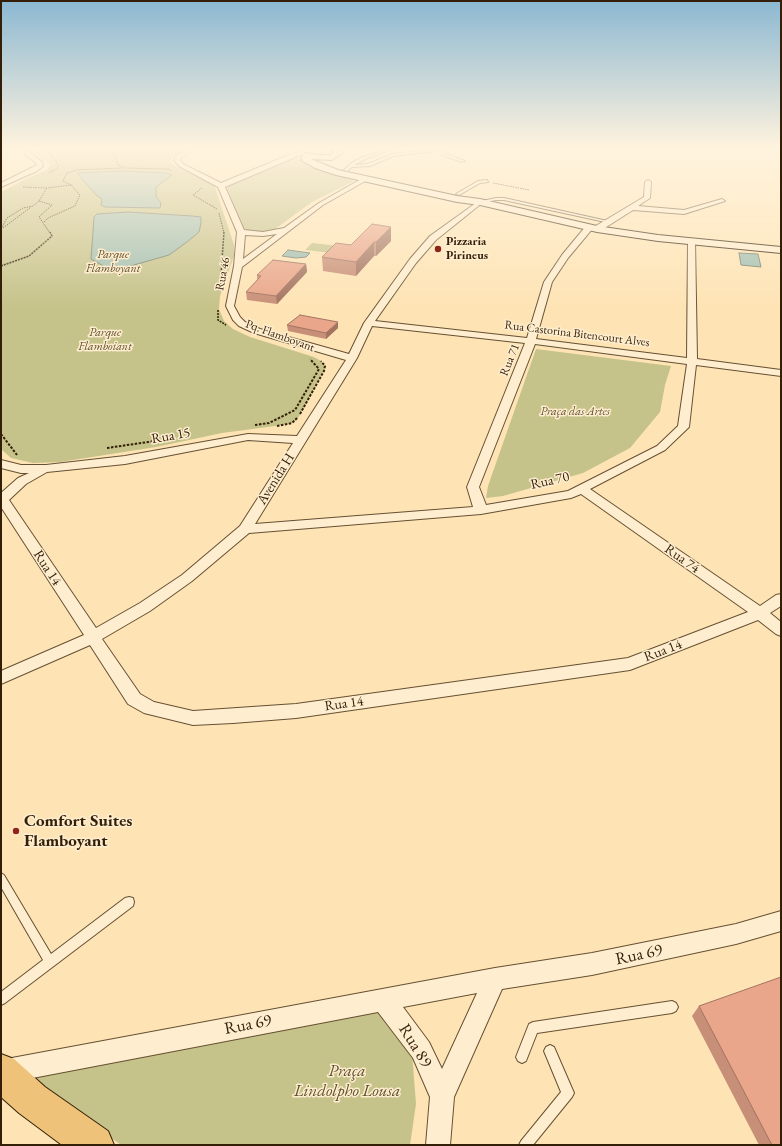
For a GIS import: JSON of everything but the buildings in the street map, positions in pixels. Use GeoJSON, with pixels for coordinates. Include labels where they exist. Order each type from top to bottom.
{"type":"FeatureCollection","features":[{"type":"Feature","properties":{"kind":"main road"},"geometry":{"type":"LineString","coordinates":[[476,201],[593,229],[692,242],[781,250]]}},
{"type":"Feature","properties":{"kind":"main road"},"geometry":{"type":"LineString","coordinates":[[1,1072],[32,1100],[94,1145]]}},
{"type":"Feature","properties":{"kind":"street","name":"Rua 46"},"geometry":{"type":"LineString","coordinates":[[228,201],[241,232],[238,266],[230,306],[236,318],[242,324],[257,331],[336,355],[352,358]]}},
{"type":"Feature","properties":{"kind":"street"},"geometry":{"type":"LineString","coordinates":[[238,266],[286,229],[325,201]]}},
{"type":"Feature","properties":{"kind":"street"},"geometry":{"type":"LineString","coordinates":[[593,229],[610,222],[642,201]]}},
{"type":"Feature","properties":{"kind":"street"},"geometry":{"type":"LineString","coordinates":[[632,208],[684,212],[720,201]]}},
{"type":"Feature","properties":{"kind":"street","name":"Avenida H"},"geometry":{"type":"LineString","coordinates":[[1,678],[93,637],[145,607],[187,578],[245,529],[352,358],[369,322],[413,261],[433,238],[480,202]]}},
{"type":"Feature","properties":{"kind":"street"},"geometry":{"type":"LineString","coordinates":[[241,232],[263,234],[286,229]]}},
{"type":"Feature","properties":{"kind":"street","name":"Rua 71"},"geometry":{"type":"LineString","coordinates":[[481,510],[474,487],[532,341],[548,282],[565,257],[593,229]]}},
{"type":"Feature","properties":{"kind":"street","name":"Rua 70"},"geometry":{"type":"LineString","coordinates":[[245,529],[481,510],[571,494],[661,448],[682,427],[692,361],[692,242]]}},
{"type":"Feature","properties":{"kind":"street","name":"Rua Castorina Bitencourt Alves"},"geometry":{"type":"LineString","coordinates":[[369,322],[781,373]]}},
{"type":"Feature","properties":{"kind":"street","name":"Rua 15"},"geometry":{"type":"LineString","coordinates":[[1,464],[21,469],[46,469],[125,460],[248,437],[300,440]]}},
{"type":"Feature","properties":{"kind":"street","name":"Rua 15"},"geometry":{"type":"LineString","coordinates":[[2,498],[22,480],[46,469]]}},
{"type":"Feature","properties":{"kind":"street","name":"Rua 74"},"geometry":{"type":"LineString","coordinates":[[582,488],[760,613],[781,630]]}},
{"type":"Feature","properties":{"kind":"street","name":"Rua 14"},"geometry":{"type":"LineString","coordinates":[[2,498],[134,699],[150,708],[193,718],[296,711],[630,664],[760,613],[781,599]]}},
{"type":"Feature","properties":{"kind":"street","name":"Rua 69"},"geometry":{"type":"LineString","coordinates":[[1,1072],[495,979],[600,963],[736,934],[781,921]]}},
{"type":"Feature","properties":{"kind":"street"},"geometry":{"type":"LineString","coordinates":[[438,1145],[442,1096],[495,979]]}},
{"type":"Feature","properties":{"kind":"street","name":"Rua 89"},"geometry":{"type":"LineString","coordinates":[[383,1000],[421,1050],[442,1096]]}},
{"type":"Feature","properties":{"kind":"lane"},"geometry":{"type":"LineString","coordinates":[[515,201],[610,222]]}},
{"type":"Feature","properties":{"kind":"lane"},"geometry":{"type":"LineString","coordinates":[[1,878],[50,962]]}},
{"type":"Feature","properties":{"kind":"lane"},"geometry":{"type":"LineString","coordinates":[[1,999],[129,902]]}},
{"type":"Feature","properties":{"kind":"lane"},"geometry":{"type":"LineString","coordinates":[[522,1057],[533,1028],[672,1007]]}},
{"type":"Feature","properties":{"kind":"lane"},"geometry":{"type":"LineString","coordinates":[[525,1145],[568,1092],[550,1051]]}},
{"type":"Feature","properties":{"kind":"path"},"geometry":{"type":"LineString","coordinates":[[1,229],[38,201]]}},
{"type":"Feature","properties":{"kind":"path"},"geometry":{"type":"LineString","coordinates":[[1,266],[29,256],[52,236],[40,218],[52,205],[41,201]]}},
{"type":"Feature","properties":{"kind":"path"},"geometry":{"type":"LineString","coordinates":[[44,222],[48,218],[75,206],[77,201]]}},
{"type":"Feature","properties":{"kind":"path"},"geometry":{"type":"LineString","coordinates":[[206,201],[217,207],[224,231],[220,294]]}},
{"type":"Feature","properties":{"kind":"path"},"geometry":{"type":"LineString","coordinates":[[1,229],[7,218],[24,208],[33,206]]}},
{"type":"Feature","properties":{"kind":"path"},"geometry":{"type":"LineString","coordinates":[[222,290],[224,284]]}},
{"type":"Feature","properties":{"kind":"path"},"geometry":{"type":"LineString","coordinates":[[221,315],[218,310],[218,320],[231,328]]}},
{"type":"Feature","properties":{"kind":"path","name":"Pq. Flamboyant"},"geometry":{"type":"LineString","coordinates":[[224,321],[229,325]]}},
{"type":"Feature","properties":{"kind":"path","name":"Pq. Flamboyant"},"geometry":{"type":"LineString","coordinates":[[307,355],[314,357]]}},
{"type":"Feature","properties":{"kind":"path"},"geometry":{"type":"LineString","coordinates":[[254,425],[270,423],[295,410],[319,369],[312,359],[305,357]]}},
{"type":"Feature","properties":{"kind":"path","name":"Pq. Flamboyant"},"geometry":{"type":"LineString","coordinates":[[275,426],[292,423],[297,420],[324,371],[325,366],[318,359]]}},
{"type":"Feature","properties":{"kind":"path"},"geometry":{"type":"LineString","coordinates":[[1,434],[16,455],[23,456]]}},
{"type":"Feature","properties":{"kind":"path"},"geometry":{"type":"LineString","coordinates":[[105,449],[160,440]]}},
{"type":"Feature","properties":{"kind":"green space","name":"Parque Flamboyant"},"geometry":{"type":"Polygon","coordinates":[[[1,201],[220,201],[234,245],[234,256],[220,296],[219,309],[224,321],[233,329],[250,337],[314,357],[321,361],[325,366],[324,371],[297,420],[292,423],[222,433],[156,447],[60,462],[33,463],[11,458],[1,449],[1,201]]]}},
{"type":"Feature","properties":{"kind":"green space"},"geometry":{"type":"Polygon","coordinates":[[[233,201],[313,201],[275,229],[263,232],[245,229],[233,201]]]}},
{"type":"Feature","properties":{"kind":"green space"},"geometry":{"type":"Polygon","coordinates":[[[312,243],[349,247],[342,254],[305,250],[312,243]]]}},
{"type":"Feature","properties":{"kind":"green space","name":"Praça das Artes"},"geometry":{"type":"Polygon","coordinates":[[[536,349],[671,366],[665,385],[660,412],[630,448],[583,473],[503,496],[486,498],[488,486],[536,349]]]}},
{"type":"Feature","properties":{"kind":"green space","name":"Praça Lindolpho Lousa"},"geometry":{"type":"Polygon","coordinates":[[[376,1010],[412,1053],[416,1104],[410,1145],[121,1145],[28,1076],[376,1010]]]}},
{"type":"Feature","properties":{"kind":"shaded area"},"geometry":{"type":"Polygon","coordinates":[[[102,201],[160,201],[161,203],[160,208],[105,207],[101,205],[102,201]]]}},
{"type":"Feature","properties":{"kind":"shaded area"},"geometry":{"type":"Polygon","coordinates":[[[128,212],[201,217],[201,223],[199,232],[169,255],[120,269],[107,268],[91,259],[94,217],[97,214],[128,212]]]}},
{"type":"Feature","properties":{"kind":"shaded area"},"geometry":{"type":"Polygon","coordinates":[[[288,250],[310,253],[306,257],[296,258],[282,256],[288,250]]]}},
{"type":"Feature","properties":{"kind":"shaded area"},"geometry":{"type":"Polygon","coordinates":[[[739,253],[758,254],[761,267],[741,265],[739,253]]]}},
{"type":"Feature","properties":{"kind":"place","name":"Pizzaria Pirineus"},"geometry":{"type":"Point","coordinates":[438,249]}},
{"type":"Feature","properties":{"kind":"place","name":"Comfort Suites Flamboyant"},"geometry":{"type":"Point","coordinates":[16,831]}},
{"type":"Feature","properties":{"kind":"park label","name":"Parque Flamboiant"},"geometry":{"type":"Point","coordinates":[105,340]}}]}
